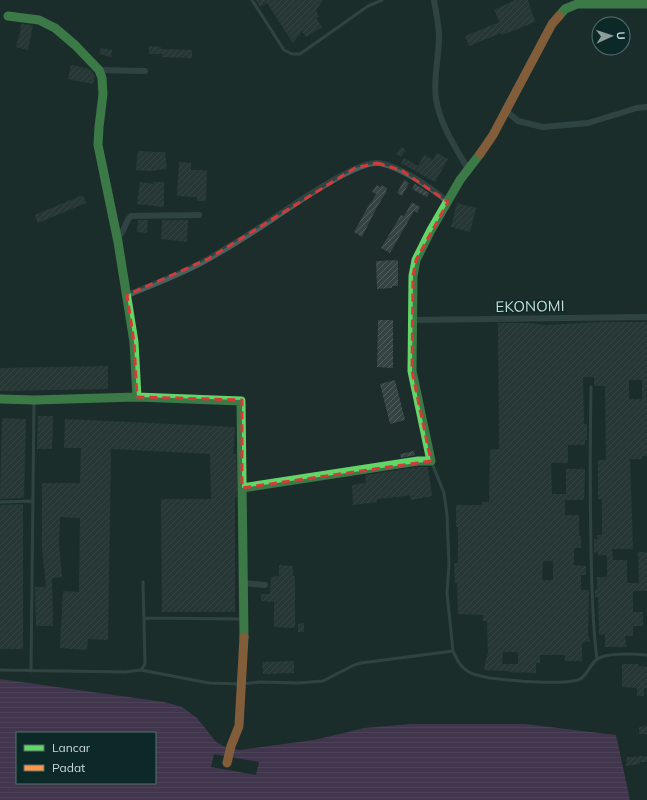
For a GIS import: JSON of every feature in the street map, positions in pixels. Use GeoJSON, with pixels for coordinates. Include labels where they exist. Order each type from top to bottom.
{"type":"FeatureCollection","features":[{"type":"Feature","properties":{"kind":"street"},"geometry":{"type":"LineString","coordinates":[[434,0],[439,36],[435,85],[436,99],[441,120],[468,169]]}},
{"type":"Feature","properties":{"kind":"street"},"geometry":{"type":"LineString","coordinates":[[242,488],[418,461],[431,461],[412,371],[412,276],[416,260],[468,169],[490,140],[552,24],[563,10],[569,6],[577,4],[647,4]]}},
{"type":"Feature","properties":{"kind":"street"},"geometry":{"type":"LineString","coordinates":[[8,16],[31,19],[47,24],[61,32],[99,70],[101,75],[104,89],[98,136],[99,150],[127,295],[134,342],[137,397]]}},
{"type":"Feature","properties":{"kind":"street"},"geometry":{"type":"LineString","coordinates":[[99,70],[145,72]]}},
{"type":"Feature","properties":{"kind":"street"},"geometry":{"type":"LineString","coordinates":[[505,110],[518,121],[543,127],[588,123],[637,108],[647,107]]}},
{"type":"Feature","properties":{"kind":"street"},"geometry":{"type":"LineString","coordinates":[[127,295],[166,280],[208,259],[314,192],[355,168],[366,164],[377,163],[401,170],[448,202]]}},
{"type":"Feature","properties":{"kind":"street"},"geometry":{"type":"LineString","coordinates":[[117,238],[122,233],[127,219],[131,216],[199,215]]}},
{"type":"Feature","properties":{"kind":"street","name":"EKONOMI"},"geometry":{"type":"LineString","coordinates":[[413,320],[647,317]]}},
{"type":"Feature","properties":{"kind":"street"},"geometry":{"type":"LineString","coordinates":[[0,399],[34,400],[137,397],[241,401],[244,619],[239,726],[231,746],[227,763]]}},
{"type":"Feature","properties":{"kind":"street"},"geometry":{"type":"LineString","coordinates":[[243,583],[265,585]]}},
{"type":"Feature","properties":{"kind":"lane"},"geometry":{"type":"LineString","coordinates":[[252,0],[284,50],[292,54],[300,54],[368,6],[382,0]]}},
{"type":"Feature","properties":{"kind":"lane"},"geometry":{"type":"LineString","coordinates":[[591,387],[589,479],[594,638],[597,659]]}},
{"type":"Feature","properties":{"kind":"lane"},"geometry":{"type":"LineString","coordinates":[[31,671],[34,400]]}},
{"type":"Feature","properties":{"kind":"lane"},"geometry":{"type":"LineString","coordinates":[[431,461],[444,493],[447,515],[448,593],[453,651],[460,666],[478,676],[525,682],[565,682],[579,680],[597,659],[608,656],[647,654]]}},
{"type":"Feature","properties":{"kind":"lane"},"geometry":{"type":"LineString","coordinates":[[0,502],[33,501]]}},
{"type":"Feature","properties":{"kind":"lane"},"geometry":{"type":"LineString","coordinates":[[141,670],[144,668],[145,664],[143,582]]}},
{"type":"Feature","properties":{"kind":"lane"},"geometry":{"type":"LineString","coordinates":[[144,618],[244,619]]}},
{"type":"Feature","properties":{"kind":"lane"},"geometry":{"type":"LineString","coordinates":[[0,670],[125,672],[141,670],[210,683],[298,683],[323,681],[361,663],[453,651]]}},
{"type":"Feature","properties":{"kind":"highlighted area"},"geometry":{"type":"Polygon","coordinates":[[[377,163],[401,170],[448,202],[416,260],[413,276],[412,371],[431,461],[242,488],[242,400],[137,397],[134,342],[127,295],[208,259],[355,168],[377,163]]]}},
{"type":"Feature","properties":{"kind":"shaded area"},"geometry":{"type":"Polygon","coordinates":[[[0,679],[164,702],[182,707],[197,718],[216,742],[227,748],[240,750],[314,740],[365,728],[410,724],[525,724],[616,735],[630,800],[0,800],[0,679]]]}},
{"type":"Feature","properties":{"kind":"pier"},"geometry":{"type":"Polygon","coordinates":[[[214,754],[259,762],[256,775],[211,767],[214,754]]]}},
{"type":"Feature","properties":{"kind":"building"},"geometry":{"type":"Polygon","coordinates":[[[256,0],[323,0],[316,10],[319,16],[316,18],[322,27],[306,37],[302,31],[293,43],[267,3],[260,7],[256,0]]]}},
{"type":"Feature","properties":{"kind":"building"},"geometry":{"type":"Polygon","coordinates":[[[515,0],[528,0],[535,22],[502,35],[501,33],[469,46],[465,36],[500,22],[494,10],[515,0]]]}},
{"type":"Feature","properties":{"kind":"building"},"geometry":{"type":"Polygon","coordinates":[[[21,24],[33,25],[28,50],[16,47],[19,34],[20,35],[21,24]]]}},
{"type":"Feature","properties":{"kind":"building"},"geometry":{"type":"Polygon","coordinates":[[[149,46],[161,47],[160,49],[192,50],[192,58],[162,57],[162,54],[149,54],[149,46]]]}},
{"type":"Feature","properties":{"kind":"building"},"geometry":{"type":"Polygon","coordinates":[[[101,48],[112,50],[111,57],[99,54],[101,48]]]}},
{"type":"Feature","properties":{"kind":"building"},"geometry":{"type":"Polygon","coordinates":[[[71,65],[90,69],[95,76],[93,84],[68,79],[71,65]]]}},
{"type":"Feature","properties":{"kind":"building"},"geometry":{"type":"Polygon","coordinates":[[[401,147],[406,150],[401,157],[396,154],[401,147]]]}},
{"type":"Feature","properties":{"kind":"building"},"geometry":{"type":"Polygon","coordinates":[[[138,151],[165,152],[167,169],[150,171],[136,170],[138,151]]]}},
{"type":"Feature","properties":{"kind":"building"},"geometry":{"type":"Polygon","coordinates":[[[437,153],[448,159],[435,182],[401,163],[404,158],[418,166],[424,155],[433,160],[437,153]]]}},
{"type":"Feature","properties":{"kind":"building"},"geometry":{"type":"Polygon","coordinates":[[[179,162],[191,163],[191,170],[207,170],[206,201],[197,201],[197,197],[177,196],[179,162]]]}},
{"type":"Feature","properties":{"kind":"building"},"geometry":{"type":"Polygon","coordinates":[[[404,180],[409,183],[402,196],[397,193],[404,180]]]}},
{"type":"Feature","properties":{"kind":"building"},"geometry":{"type":"Polygon","coordinates":[[[140,182],[154,184],[154,182],[164,182],[164,207],[137,204],[140,182]]]}},
{"type":"Feature","properties":{"kind":"building"},"geometry":{"type":"Polygon","coordinates":[[[415,184],[429,193],[427,197],[412,189],[415,184]]]}},
{"type":"Feature","properties":{"kind":"building"},"geometry":{"type":"Polygon","coordinates":[[[377,185],[387,188],[387,191],[362,237],[354,232],[376,194],[372,192],[377,185]]]}},
{"type":"Feature","properties":{"kind":"building"},"geometry":{"type":"Polygon","coordinates":[[[83,195],[86,203],[38,223],[35,215],[83,195]]]}},
{"type":"Feature","properties":{"kind":"building"},"geometry":{"type":"Polygon","coordinates":[[[412,202],[420,207],[417,213],[414,211],[390,253],[381,248],[401,215],[404,216],[412,202]]]}},
{"type":"Feature","properties":{"kind":"building"},"geometry":{"type":"Polygon","coordinates":[[[457,203],[476,208],[470,232],[451,227],[457,203]]]}},
{"type":"Feature","properties":{"kind":"building"},"geometry":{"type":"Polygon","coordinates":[[[138,220],[148,220],[147,233],[137,232],[138,220]]]}},
{"type":"Feature","properties":{"kind":"building"},"geometry":{"type":"Polygon","coordinates":[[[162,220],[188,220],[187,242],[161,239],[162,220]]]}},
{"type":"Feature","properties":{"kind":"building"},"geometry":{"type":"Polygon","coordinates":[[[398,260],[398,286],[377,289],[376,261],[398,260]]]}},
{"type":"Feature","properties":{"kind":"building"},"geometry":{"type":"Polygon","coordinates":[[[378,320],[393,320],[393,368],[377,367],[378,320]]]}},
{"type":"Feature","properties":{"kind":"building"},"geometry":{"type":"Polygon","coordinates":[[[599,322],[647,322],[647,456],[642,456],[642,459],[630,459],[633,549],[612,549],[613,560],[627,560],[627,583],[639,583],[638,552],[647,552],[647,591],[633,591],[633,612],[643,612],[643,626],[633,626],[633,636],[625,636],[626,647],[605,647],[605,634],[599,635],[598,597],[595,597],[595,590],[597,590],[597,577],[607,577],[607,559],[606,555],[598,556],[598,552],[594,553],[594,539],[598,539],[597,535],[602,535],[602,499],[598,499],[598,460],[606,460],[605,386],[594,386],[594,377],[583,377],[584,424],[587,424],[587,440],[585,440],[585,445],[568,445],[568,463],[551,463],[552,494],[566,494],[566,469],[585,469],[584,500],[565,500],[565,515],[579,515],[579,536],[581,536],[581,548],[574,548],[574,565],[586,566],[586,575],[581,575],[581,590],[589,590],[588,635],[590,641],[582,643],[582,661],[565,661],[565,655],[540,655],[540,663],[536,663],[536,673],[484,670],[487,654],[488,655],[487,621],[483,621],[483,615],[458,614],[457,583],[455,583],[454,563],[458,563],[458,527],[456,527],[456,505],[482,505],[482,502],[489,502],[490,450],[499,449],[498,323],[531,323],[545,325],[599,322]],[[629,380],[629,399],[642,399],[642,380],[629,380]],[[543,561],[542,580],[553,580],[553,561],[543,561]],[[503,652],[502,664],[518,664],[518,652],[503,652]]]}},
{"type":"Feature","properties":{"kind":"building"},"geometry":{"type":"Polygon","coordinates":[[[108,366],[108,389],[0,391],[0,368],[108,366]]]}},
{"type":"Feature","properties":{"kind":"building"},"geometry":{"type":"Polygon","coordinates":[[[395,380],[405,420],[390,424],[380,384],[395,380]]]}},
{"type":"Feature","properties":{"kind":"building"},"geometry":{"type":"Polygon","coordinates":[[[38,416],[53,416],[52,449],[37,449],[38,416]]]}},
{"type":"Feature","properties":{"kind":"building"},"geometry":{"type":"Polygon","coordinates":[[[2,418],[26,419],[24,498],[0,499],[2,418]]]}},
{"type":"Feature","properties":{"kind":"building"},"geometry":{"type":"Polygon","coordinates":[[[65,419],[235,427],[233,454],[236,453],[237,497],[235,497],[235,612],[162,612],[161,499],[211,499],[210,454],[111,449],[108,640],[88,639],[87,650],[60,648],[63,591],[79,592],[80,518],[60,517],[59,543],[62,577],[52,578],[53,626],[36,626],[35,587],[46,587],[42,548],[42,483],[80,483],[81,448],[64,448],[65,419]]]}},
{"type":"Feature","properties":{"kind":"building"},"geometry":{"type":"Polygon","coordinates":[[[414,451],[415,455],[401,458],[400,454],[414,451]]]}},
{"type":"Feature","properties":{"kind":"building"},"geometry":{"type":"Polygon","coordinates":[[[418,467],[428,467],[432,496],[411,500],[410,495],[377,499],[377,502],[353,505],[352,485],[366,483],[365,475],[418,467]]]}},
{"type":"Feature","properties":{"kind":"building"},"geometry":{"type":"Polygon","coordinates":[[[23,504],[23,649],[0,649],[0,505],[23,504]]]}},
{"type":"Feature","properties":{"kind":"building"},"geometry":{"type":"Polygon","coordinates":[[[279,565],[293,566],[293,576],[295,576],[295,628],[274,627],[274,602],[261,601],[261,594],[270,594],[271,577],[279,576],[279,565]]]}},
{"type":"Feature","properties":{"kind":"building"},"geometry":{"type":"Polygon","coordinates":[[[304,623],[304,632],[298,632],[298,624],[304,623]]]}},
{"type":"Feature","properties":{"kind":"building"},"geometry":{"type":"Polygon","coordinates":[[[294,661],[294,673],[263,674],[262,662],[294,661]]]}},
{"type":"Feature","properties":{"kind":"building"},"geometry":{"type":"Polygon","coordinates":[[[622,664],[638,664],[638,666],[647,667],[647,688],[644,688],[644,696],[637,696],[637,688],[622,687],[622,664]]]}},
{"type":"Feature","properties":{"kind":"building"},"geometry":{"type":"Polygon","coordinates":[[[647,726],[647,734],[639,734],[639,727],[647,726]]]}},
{"type":"Feature","properties":{"kind":"building"},"geometry":{"type":"Polygon","coordinates":[[[647,756],[647,762],[640,762],[640,764],[626,766],[627,757],[647,756]]]}},
{"type":"Feature","properties":{"kind":"traffic: fast"},"geometry":{"type":"LineString","coordinates":[[559,16],[565,9],[577,4],[647,4]]}},
{"type":"Feature","properties":{"kind":"traffic: fast"},"geometry":{"type":"LineString","coordinates":[[8,16],[39,20],[55,28],[75,45],[99,70],[102,78],[103,94],[98,145],[118,242],[134,342],[137,397]]}},
{"type":"Feature","properties":{"kind":"traffic: fast"},"geometry":{"type":"LineString","coordinates":[[242,488],[418,461],[431,461],[412,371],[413,276],[416,260],[431,230],[460,180],[480,154]]}},
{"type":"Feature","properties":{"kind":"traffic: fast"},"geometry":{"type":"LineString","coordinates":[[0,399],[34,400],[137,397],[241,401],[244,637]]}},
{"type":"Feature","properties":{"kind":"traffic: slow"},"geometry":{"type":"LineString","coordinates":[[480,154],[493,135],[552,24],[559,16]]}},
{"type":"Feature","properties":{"kind":"traffic: slow"},"geometry":{"type":"LineString","coordinates":[[227,763],[231,746],[239,726],[244,637]]}}]}
